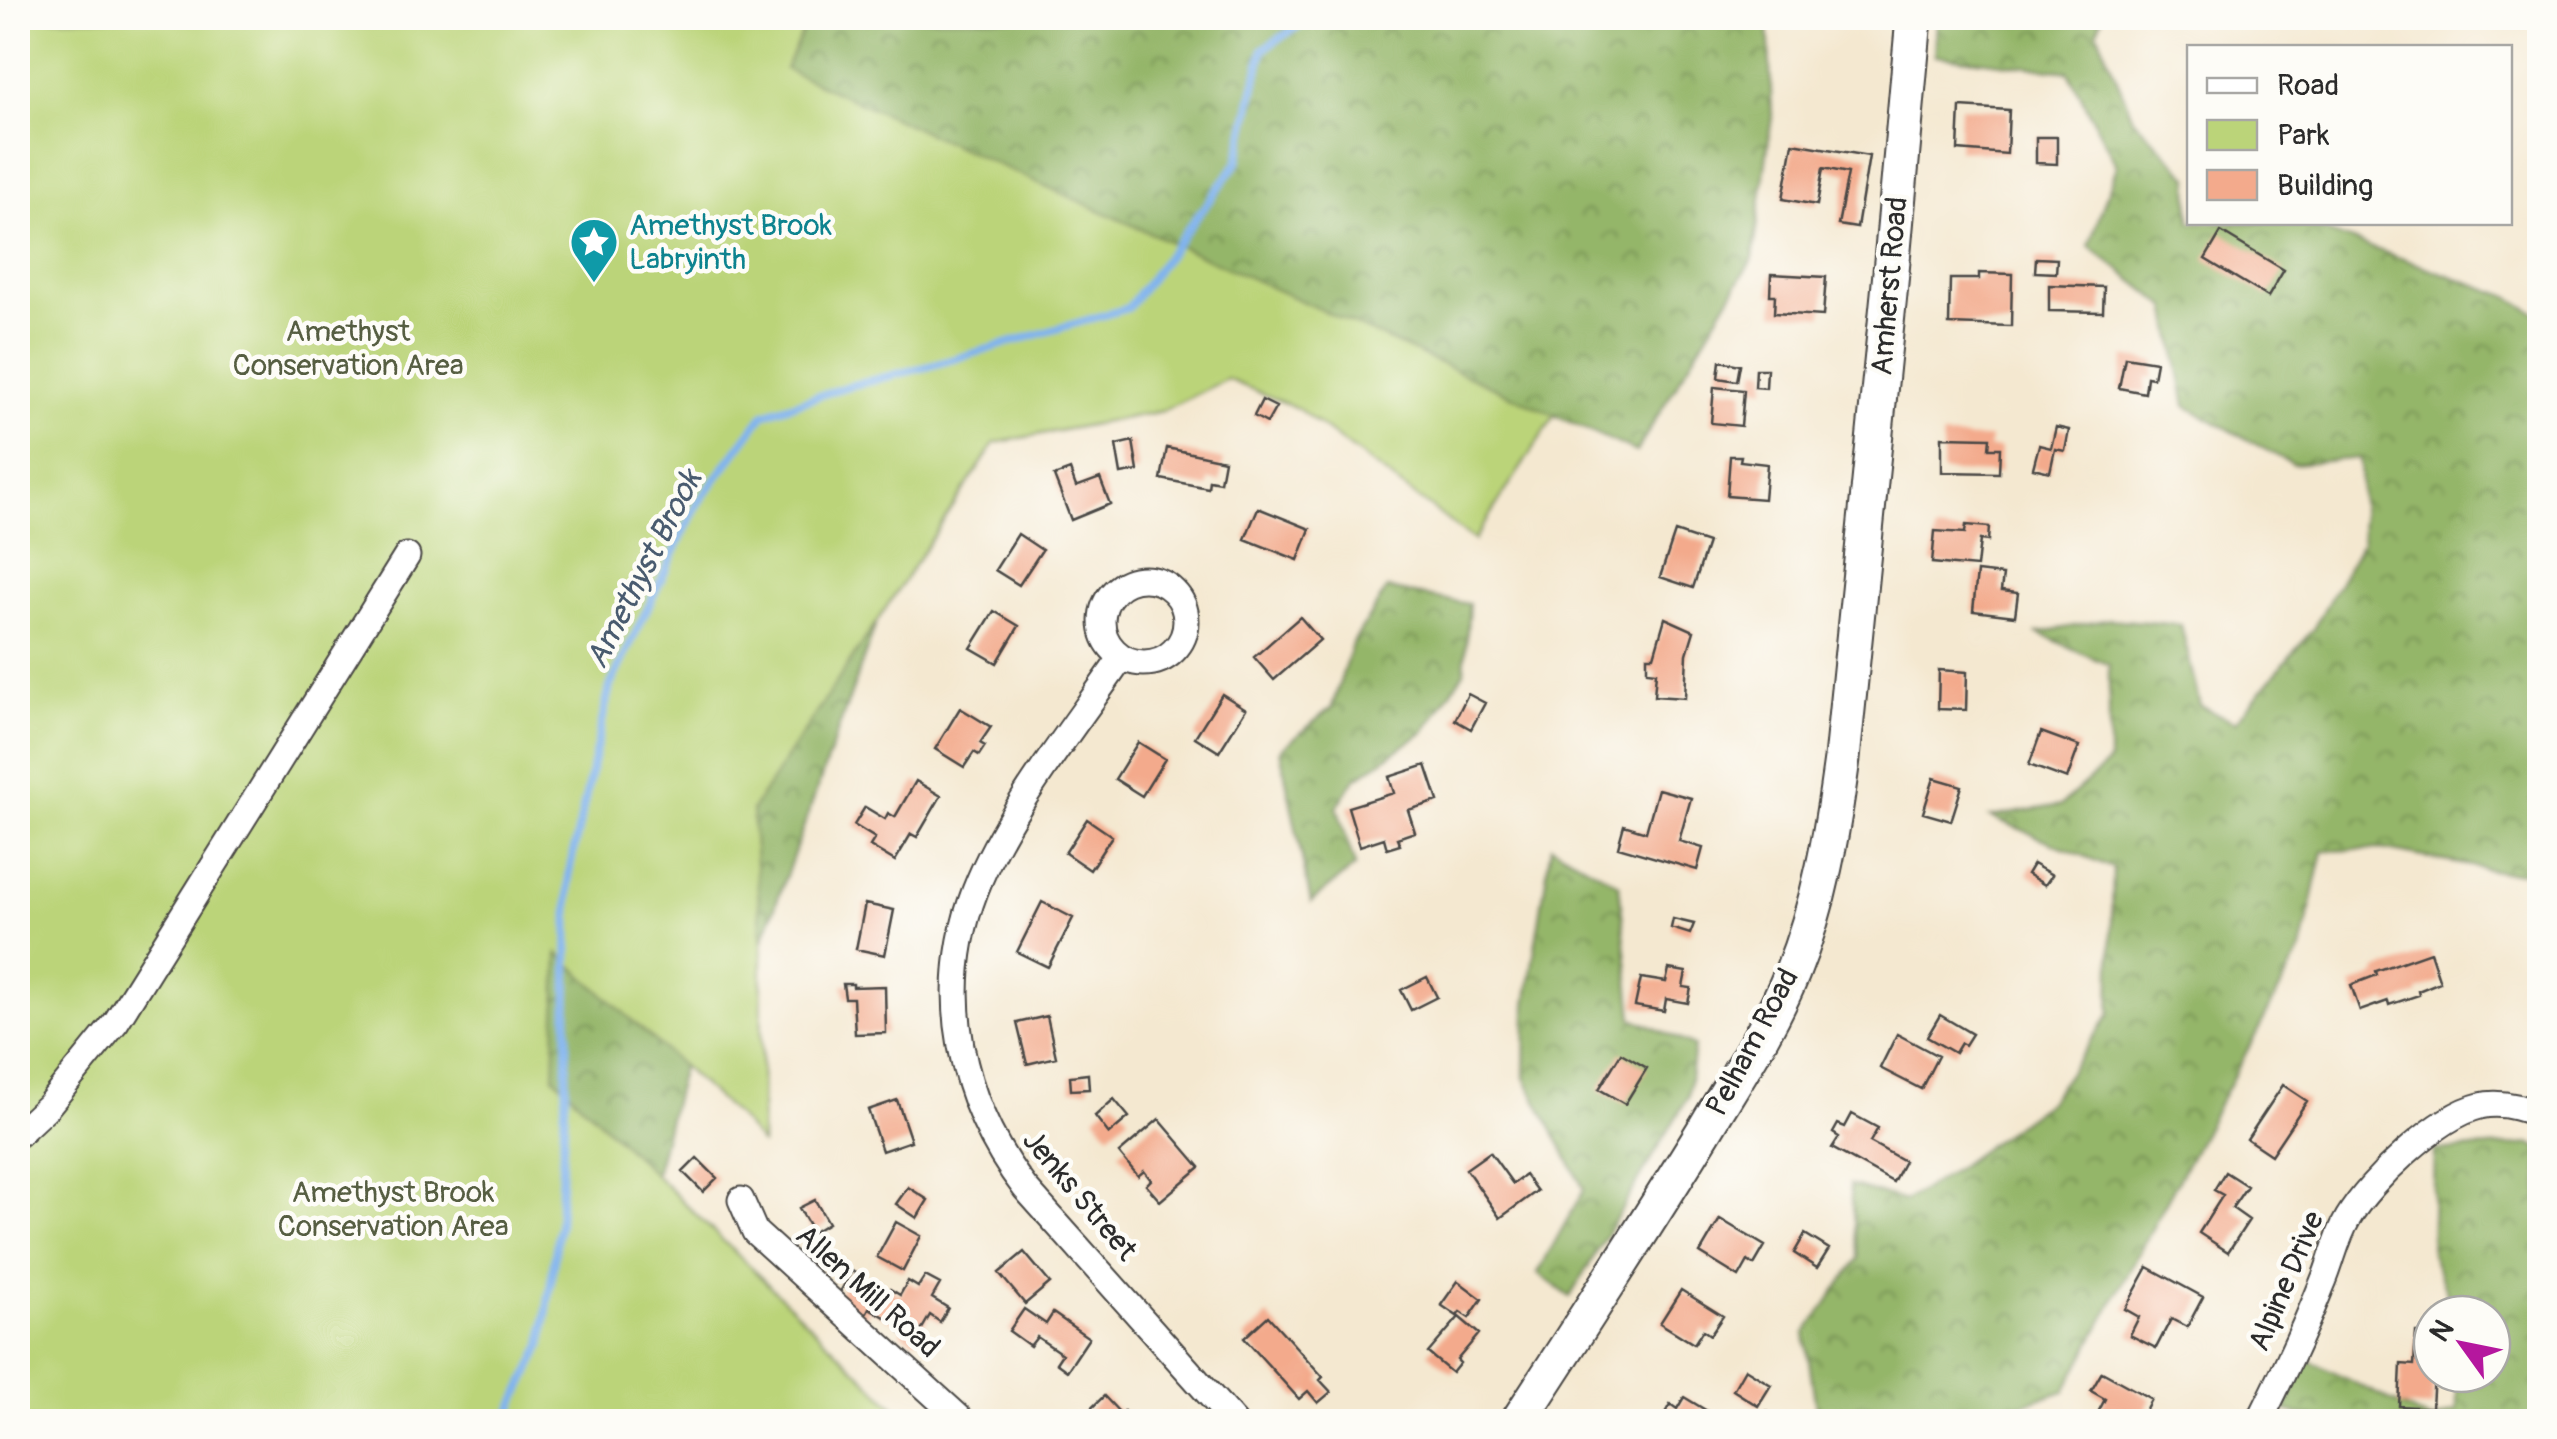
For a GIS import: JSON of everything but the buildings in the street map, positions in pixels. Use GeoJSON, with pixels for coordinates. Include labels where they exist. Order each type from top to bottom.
{"type":"FeatureCollection","features":[{"type":"Feature","properties":{"kind":"main road","name":"Amherst Road"},"geometry":{"type":"LineString","coordinates":[[1863,554],[1914,18]]}},
{"type":"Feature","properties":{"kind":"main road","name":"Pelham Road"},"geometry":{"type":"LineString","coordinates":[[1518,1422],[1695,1146],[1766,1028],[1792,973],[1819,892],[1833,826],[1863,554]]}},
{"type":"Feature","properties":{"kind":"street"},"geometry":{"type":"LineString","coordinates":[[18,1134],[48,1106],[116,1022],[407,556]]}},
{"type":"Feature","properties":{"kind":"street","name":"Jenks Street"},"geometry":{"type":"LineString","coordinates":[[1122,657],[1018,810],[981,878],[967,917],[957,968],[958,1034],[971,1090],[1009,1167],[1234,1422]]}},
{"type":"Feature","properties":{"kind":"street","name":"Alpine Drive"},"geometry":{"type":"LineString","coordinates":[[2259,1422],[2315,1302],[2342,1228],[2371,1187],[2420,1142],[2471,1109],[2498,1104],[2540,1114]]}},
{"type":"Feature","properties":{"kind":"street","name":"Allen Mill Road"},"geometry":{"type":"LineString","coordinates":[[741,1200],[755,1232],[964,1422]]}},
{"type":"Feature","properties":{"kind":"green space"},"geometry":{"type":"Polygon","coordinates":[[[18,18],[1768,18],[1772,116],[1753,258],[1636,452],[1281,292],[1162,411],[995,443],[877,621],[762,943],[761,1144],[737,1116],[682,1066],[655,1175],[905,1421],[18,1421],[18,18]]]}},
{"type":"Feature","properties":{"kind":"green space"},"geometry":{"type":"Polygon","coordinates":[[[18,18],[809,18],[785,69],[1555,415],[1474,540],[1297,408],[1227,379],[1162,411],[995,443],[752,810],[762,943],[761,1144],[737,1116],[558,953],[554,1077],[909,1421],[18,1421],[18,18]]]}},
{"type":"Feature","properties":{"kind":"green space"},"geometry":{"type":"Polygon","coordinates":[[[1937,18],[2102,18],[2097,31],[2133,118],[2187,175],[2187,225],[2308,225],[2507,296],[2539,315],[2539,873],[2502,872],[2382,849],[2323,851],[2301,950],[2065,1391],[1987,1415],[1987,1421],[1818,1421],[1805,1334],[1859,1258],[1849,1185],[1905,1201],[1951,1172],[2048,1102],[2110,1014],[2113,868],[1991,817],[2061,805],[2109,762],[2109,665],[2038,633],[2110,619],[2181,625],[2200,706],[2235,722],[2313,629],[2362,542],[2360,458],[2292,464],[2186,406],[2167,307],[2089,246],[2117,166],[2068,71],[1935,55],[1937,18]]]}},
{"type":"Feature","properties":{"kind":"green space"},"geometry":{"type":"Polygon","coordinates":[[[1387,589],[1469,604],[1464,672],[1424,732],[1355,779],[1337,807],[1355,866],[1311,902],[1280,750],[1332,707],[1352,644],[1387,589]]]}},
{"type":"Feature","properties":{"kind":"green space"},"geometry":{"type":"Polygon","coordinates":[[[1551,846],[1619,884],[1633,1018],[1694,1046],[1688,1097],[1570,1297],[1538,1273],[1584,1189],[1525,1078],[1526,1005],[1551,846]]]}},
{"type":"Feature","properties":{"kind":"green space"},"geometry":{"type":"Polygon","coordinates":[[[2532,1144],[2539,1149],[2539,1421],[2333,1422],[2286,1411],[2306,1359],[2432,1421],[2457,1411],[2457,1394],[2512,1394],[2512,1294],[2448,1294],[2431,1254],[2434,1151],[2532,1144]]]}},
{"type":"Feature","properties":{"kind":"waterway","name":"Amethyst Brook"},"geometry":{"type":"LineString","coordinates":[[506,1422],[542,1345],[559,1225],[567,1066],[569,872],[610,686],[698,503],[764,414],[845,387],[1128,308],[1238,162],[1263,49],[1311,18]]}},
{"type":"Feature","properties":{"kind":"place","name":"Amethyst Brook Labryinth"},"geometry":{"type":"Point","coordinates":[594,284]}},
{"type":"Feature","properties":{"kind":"park label","name":"Amethyst Conservation Area"},"geometry":{"type":"Point","coordinates":[348,348]}},
{"type":"Feature","properties":{"kind":"park label","name":"Amethyst Brook Conservation Area"},"geometry":{"type":"Point","coordinates":[393,1209]}}]}
